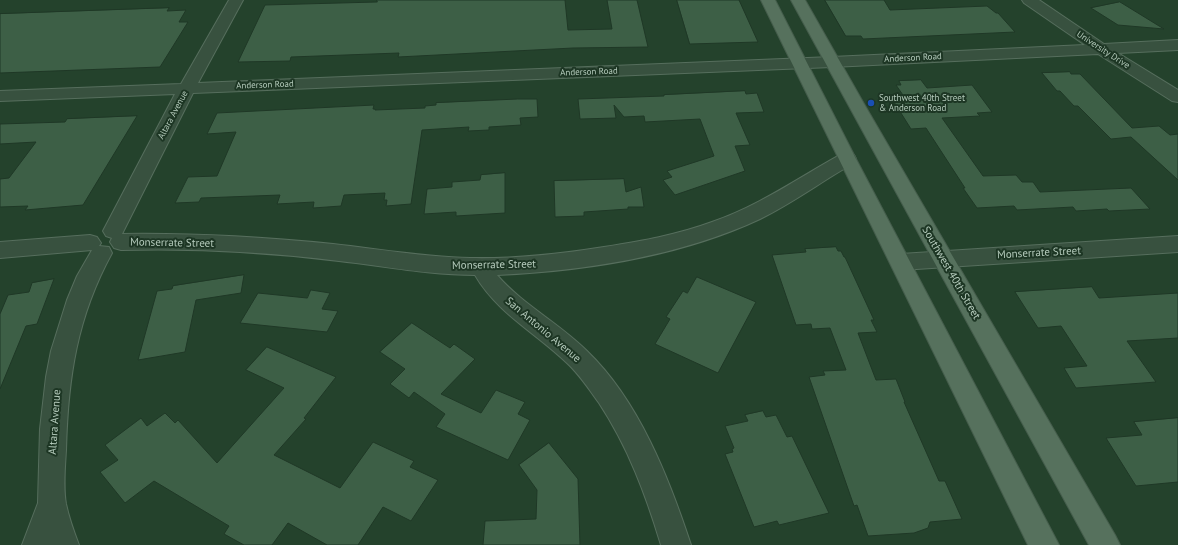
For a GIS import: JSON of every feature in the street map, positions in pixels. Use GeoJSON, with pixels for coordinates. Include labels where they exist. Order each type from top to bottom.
{"type":"FeatureCollection","features":[{"type":"Feature","properties":{"kind":"main road"},"geometry":{"type":"LineString","coordinates":[[768,0],[847,159],[901,262],[1044,545]]}},
{"type":"Feature","properties":{"kind":"main road","name":"Southwest 40th Street"},"geometry":{"type":"LineString","coordinates":[[798,0],[1105,545]]}},
{"type":"Feature","properties":{"kind":"street","name":"Altara Avenue"},"geometry":{"type":"LineString","coordinates":[[64,545],[52,503],[53,428],[61,360],[79,299],[91,269],[187,88],[236,0]]}},
{"type":"Feature","properties":{"kind":"street","name":"University Drive"},"geometry":{"type":"LineString","coordinates":[[1029,0],[1101,49],[1178,97]]}},
{"type":"Feature","properties":{"kind":"street","name":"Anderson Road"},"geometry":{"type":"LineString","coordinates":[[0,96],[832,62],[1178,45]]}},
{"type":"Feature","properties":{"kind":"street","name":"Monserrate Street"},"geometry":{"type":"LineString","coordinates":[[0,250],[106,242],[177,242],[257,245],[325,251],[423,264],[481,267],[564,262],[629,252],[683,240],[734,222],[783,198],[818,175],[847,159]]}},
{"type":"Feature","properties":{"kind":"street","name":"Monserrate Street"},"geometry":{"type":"LineString","coordinates":[[901,262],[1178,244]]}},
{"type":"Feature","properties":{"kind":"street","name":"San Antonio Avenue"},"geometry":{"type":"LineString","coordinates":[[481,267],[486,277],[504,298],[575,355],[587,368],[616,406],[639,445],[650,469],[676,545]]}},
{"type":"Feature","properties":{"kind":"street","name":"Altara Avenue"},"geometry":{"type":"LineString","coordinates":[[37,545],[52,503]]}},
{"type":"Feature","properties":{"kind":"building"},"geometry":{"type":"Polygon","coordinates":[[[377,0],[565,0],[568,30],[612,29],[607,0],[637,0],[648,47],[573,48],[398,57],[399,53],[291,57],[290,61],[238,62],[265,5],[377,2],[377,0]]]}},
{"type":"Feature","properties":{"kind":"building"},"geometry":{"type":"Polygon","coordinates":[[[677,0],[739,0],[758,42],[690,44],[677,0]]]}},
{"type":"Feature","properties":{"kind":"building"},"geometry":{"type":"Polygon","coordinates":[[[825,0],[884,0],[890,10],[987,6],[998,13],[1015,32],[863,39],[861,36],[846,36],[825,0]]]}},
{"type":"Feature","properties":{"kind":"building"},"geometry":{"type":"Polygon","coordinates":[[[1120,2],[1164,29],[1118,25],[1091,8],[1120,2]]]}},
{"type":"Feature","properties":{"kind":"building"},"geometry":{"type":"Polygon","coordinates":[[[169,8],[167,11],[186,10],[179,22],[188,22],[160,67],[0,73],[0,14],[169,8]]]}},
{"type":"Feature","properties":{"kind":"building"},"geometry":{"type":"Polygon","coordinates":[[[1070,72],[1071,74],[1080,74],[1132,128],[1159,126],[1170,135],[1178,134],[1178,180],[1131,137],[1111,139],[1078,106],[1074,106],[1060,91],[1057,91],[1042,73],[1070,72]]]}},
{"type":"Feature","properties":{"kind":"building"},"geometry":{"type":"Polygon","coordinates":[[[921,80],[927,88],[972,85],[992,112],[977,113],[980,116],[942,118],[983,176],[1016,175],[1022,182],[1033,182],[1040,192],[1131,188],[1150,209],[1076,211],[1073,207],[1017,210],[1014,206],[977,208],[926,128],[911,129],[894,102],[907,101],[896,85],[901,85],[899,81],[921,80]]]}},
{"type":"Feature","properties":{"kind":"building"},"geometry":{"type":"Polygon","coordinates":[[[745,91],[746,94],[757,93],[764,112],[736,113],[750,145],[735,146],[745,171],[675,195],[663,180],[672,177],[667,171],[714,156],[700,119],[645,122],[644,116],[624,117],[614,105],[616,118],[580,119],[578,99],[745,91]]]}},
{"type":"Feature","properties":{"kind":"building"},"geometry":{"type":"Polygon","coordinates":[[[537,99],[538,117],[520,118],[521,125],[489,127],[489,130],[468,131],[469,127],[422,130],[411,204],[386,206],[387,200],[384,200],[385,193],[344,195],[341,206],[313,208],[314,202],[277,204],[280,195],[201,198],[199,202],[175,203],[188,177],[217,176],[236,132],[207,134],[217,113],[374,105],[373,109],[375,110],[425,108],[425,106],[436,105],[436,103],[537,99]]]}},
{"type":"Feature","properties":{"kind":"building"},"geometry":{"type":"Polygon","coordinates":[[[137,116],[83,205],[25,210],[28,206],[0,207],[0,179],[9,178],[36,142],[0,144],[0,124],[65,122],[67,119],[137,116]]]}},
{"type":"Feature","properties":{"kind":"building"},"geometry":{"type":"Polygon","coordinates":[[[505,173],[505,213],[456,216],[456,212],[424,214],[427,189],[452,187],[452,182],[480,180],[481,175],[505,173]]]}},
{"type":"Feature","properties":{"kind":"building"},"geometry":{"type":"Polygon","coordinates":[[[624,179],[626,192],[641,187],[644,207],[628,207],[628,209],[584,212],[584,216],[555,217],[554,181],[624,179]]]}},
{"type":"Feature","properties":{"kind":"building"},"geometry":{"type":"Polygon","coordinates":[[[836,247],[845,257],[874,320],[871,320],[877,332],[858,333],[876,380],[896,379],[904,402],[939,481],[945,481],[962,519],[930,522],[928,528],[914,533],[868,536],[857,505],[854,506],[809,377],[825,375],[823,371],[846,370],[830,328],[812,329],[811,324],[796,325],[772,255],[806,252],[805,249],[836,247]]]}},
{"type":"Feature","properties":{"kind":"building"},"geometry":{"type":"Polygon","coordinates":[[[244,275],[241,293],[196,300],[185,352],[138,360],[157,291],[172,289],[173,286],[244,275]]]}},
{"type":"Feature","properties":{"kind":"building"},"geometry":{"type":"Polygon","coordinates":[[[697,277],[756,302],[718,373],[655,344],[670,319],[666,317],[683,291],[687,293],[697,277]]]}},
{"type":"Feature","properties":{"kind":"building"},"geometry":{"type":"Polygon","coordinates":[[[54,279],[37,324],[26,326],[0,389],[0,314],[8,295],[29,292],[32,283],[54,279]]]}},
{"type":"Feature","properties":{"kind":"building"},"geometry":{"type":"Polygon","coordinates":[[[1092,287],[1099,298],[1178,293],[1178,338],[1127,341],[1156,382],[1076,388],[1064,368],[1087,366],[1061,326],[1038,328],[1015,292],[1092,287]]]}},
{"type":"Feature","properties":{"kind":"building"},"geometry":{"type":"Polygon","coordinates":[[[311,290],[330,293],[322,309],[338,311],[327,332],[240,323],[258,293],[307,298],[311,290]]]}},
{"type":"Feature","properties":{"kind":"building"},"geometry":{"type":"Polygon","coordinates":[[[412,323],[450,348],[454,344],[475,359],[441,394],[481,413],[496,390],[525,402],[518,414],[530,420],[508,460],[436,427],[445,414],[414,392],[409,398],[390,384],[405,369],[380,352],[412,323]]]}},
{"type":"Feature","properties":{"kind":"building"},"geometry":{"type":"Polygon","coordinates":[[[267,347],[336,377],[304,418],[306,419],[274,455],[340,488],[373,442],[414,461],[410,467],[438,480],[411,521],[383,507],[358,545],[327,545],[288,523],[272,545],[244,545],[224,534],[229,526],[154,481],[125,503],[100,472],[118,460],[105,445],[141,418],[147,426],[165,413],[175,423],[178,420],[217,463],[284,388],[246,370],[267,347]]]}},
{"type":"Feature","properties":{"kind":"building"},"geometry":{"type":"Polygon","coordinates":[[[763,411],[766,417],[776,415],[787,437],[792,436],[829,513],[779,525],[777,521],[754,527],[725,454],[733,452],[732,449],[734,448],[725,426],[748,421],[745,415],[763,411]]]}},
{"type":"Feature","properties":{"kind":"building"},"geometry":{"type":"Polygon","coordinates":[[[1178,418],[1178,482],[1136,486],[1106,438],[1142,435],[1134,422],[1178,418]]]}},
{"type":"Feature","properties":{"kind":"building"},"geometry":{"type":"Polygon","coordinates":[[[549,443],[578,479],[580,545],[483,545],[485,521],[536,519],[537,490],[519,465],[549,443]]]}},
{"type":"Feature","properties":{"kind":"place","name":"Southwest 40th Street & Anderson Road"},"geometry":{"type":"Point","coordinates":[871,103]}}]}
